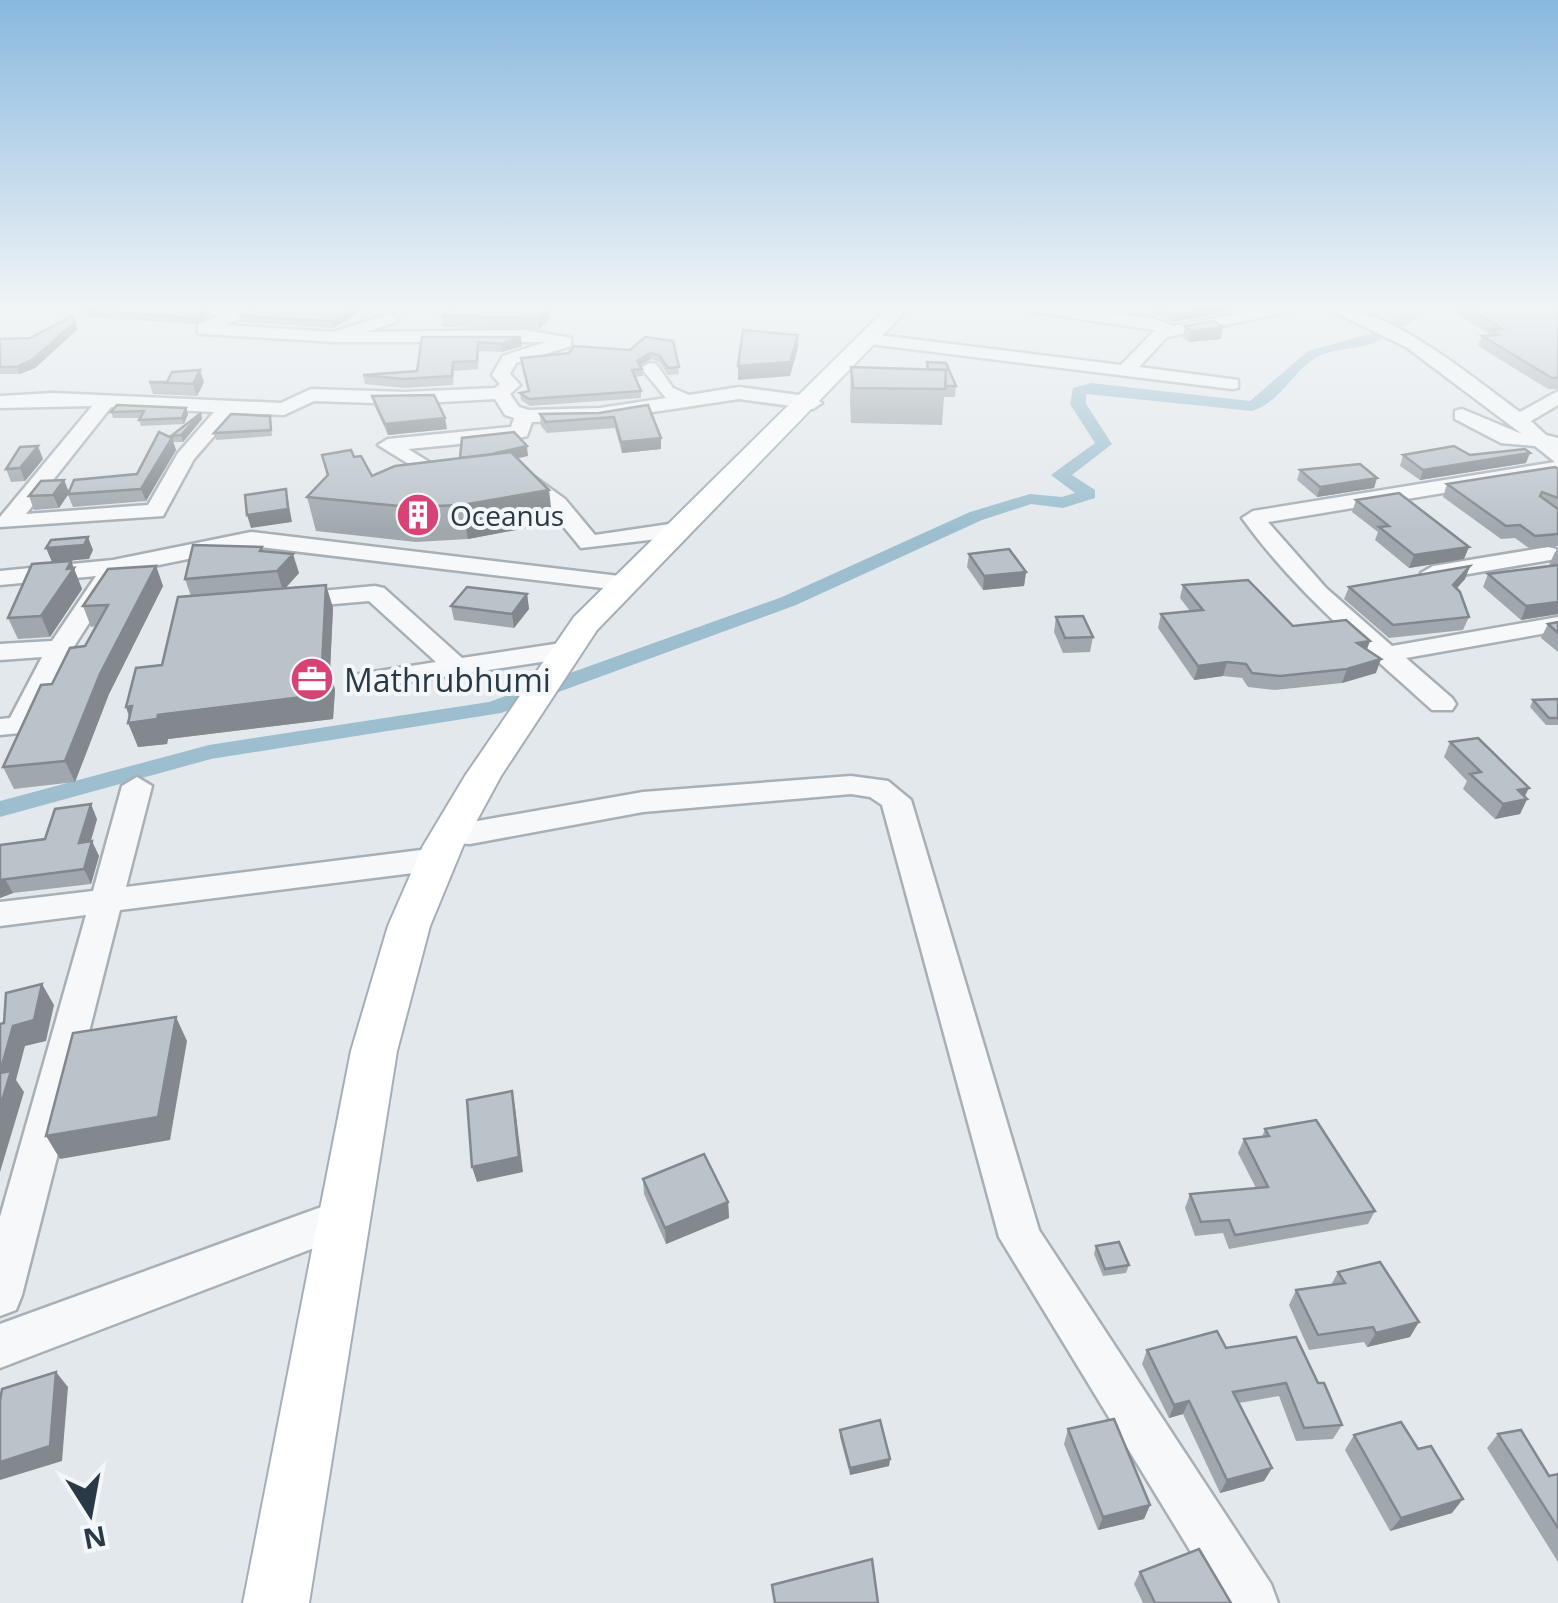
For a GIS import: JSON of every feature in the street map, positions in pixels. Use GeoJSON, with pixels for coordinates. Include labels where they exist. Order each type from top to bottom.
{"type":"FeatureCollection","features":[{"type":"Feature","properties":{"kind":"main road"},"geometry":{"type":"LineString","coordinates":[[276,1603],[374,1052],[408,926],[443,847],[513,731],[586,624],[831,381]]}},
{"type":"Feature","properties":{"kind":"street"},"geometry":{"type":"LineString","coordinates":[[0,402],[284,409],[311,394],[404,398],[500,393],[511,385],[507,381]]}},
{"type":"Feature","properties":{"kind":"street"},"geometry":{"type":"LineString","coordinates":[[659,381],[666,392],[683,398]]}},
{"type":"Feature","properties":{"kind":"street"},"geometry":{"type":"LineString","coordinates":[[1206,381],[1232,384]]}},
{"type":"Feature","properties":{"kind":"street"},"geometry":{"type":"LineString","coordinates":[[1465,381],[1550,441],[1558,457]]}},
{"type":"Feature","properties":{"kind":"street"},"geometry":{"type":"LineString","coordinates":[[500,393],[512,411],[526,416],[602,421],[683,398],[739,393],[811,402]]}},
{"type":"Feature","properties":{"kind":"street"},"geometry":{"type":"LineString","coordinates":[[1519,420],[1558,398]]}},
{"type":"Feature","properties":{"kind":"street"},"geometry":{"type":"LineString","coordinates":[[4,523],[106,402]]}},
{"type":"Feature","properties":{"kind":"street"},"geometry":{"type":"LineString","coordinates":[[4,523],[155,511],[185,457],[227,409]]}},
{"type":"Feature","properties":{"kind":"street"},"geometry":{"type":"LineString","coordinates":[[1462,415],[1508,439],[1550,441]]}},
{"type":"Feature","properties":{"kind":"street"},"geometry":{"type":"LineString","coordinates":[[467,483],[452,485],[388,445],[520,432],[526,416]]}},
{"type":"Feature","properties":{"kind":"street"},"geometry":{"type":"LineString","coordinates":[[1442,704],[1317,593],[1252,518],[1558,468]]}},
{"type":"Feature","properties":{"kind":"street"},"geometry":{"type":"LineString","coordinates":[[497,479],[524,474],[589,543],[683,529]]}},
{"type":"Feature","properties":{"kind":"street"},"geometry":{"type":"LineString","coordinates":[[0,578],[113,567],[251,539],[628,584]]}},
{"type":"Feature","properties":{"kind":"street"},"geometry":{"type":"LineString","coordinates":[[1402,578],[1548,554]]}},
{"type":"Feature","properties":{"kind":"street"},"geometry":{"type":"LineString","coordinates":[[0,727],[20,726],[60,648],[113,567]]}},
{"type":"Feature","properties":{"kind":"street"},"geometry":{"type":"LineString","coordinates":[[1317,593],[1349,587]]}},
{"type":"Feature","properties":{"kind":"street"},"geometry":{"type":"LineString","coordinates":[[266,603],[375,593],[456,667]]}},
{"type":"Feature","properties":{"kind":"street"},"geometry":{"type":"LineString","coordinates":[[1384,656],[1422,645],[1558,624]]}},
{"type":"Feature","properties":{"kind":"street"},"geometry":{"type":"LineString","coordinates":[[0,652],[60,648]]}},
{"type":"Feature","properties":{"kind":"street"},"geometry":{"type":"LineString","coordinates":[[363,680],[567,652]]}},
{"type":"Feature","properties":{"kind":"street"},"geometry":{"type":"LineString","coordinates":[[0,914],[443,847],[610,806],[851,785],[878,788],[896,800],[1020,1237],[1252,1603]]}},
{"type":"Feature","properties":{"kind":"street"},"geometry":{"type":"LineString","coordinates":[[0,1295],[137,786]]}},
{"type":"Feature","properties":{"kind":"street"},"geometry":{"type":"LineString","coordinates":[[0,1346],[346,1217]]}},
{"type":"Feature","properties":{"kind":"building"},"geometry":{"type":"Polygon","coordinates":[[[195,381],[193,384],[149,382],[195,381]]]}},
{"type":"Feature","properties":{"kind":"building"},"geometry":{"type":"Polygon","coordinates":[[[527,381],[637,381],[641,391],[529,399],[520,393],[529,391],[527,381]]]}},
{"type":"Feature","properties":{"kind":"building"},"geometry":{"type":"Polygon","coordinates":[[[852,381],[945,381],[945,389],[853,388],[852,381]]]}},
{"type":"Feature","properties":{"kind":"building"},"geometry":{"type":"Polygon","coordinates":[[[434,395],[445,418],[385,424],[372,396],[434,395]]]}},
{"type":"Feature","properties":{"kind":"building"},"geometry":{"type":"Polygon","coordinates":[[[117,405],[186,408],[182,418],[139,420],[144,411],[111,412],[117,405]]]}},
{"type":"Feature","properties":{"kind":"building"},"geometry":{"type":"Polygon","coordinates":[[[648,405],[661,438],[621,442],[614,417],[546,422],[540,414],[599,413],[648,405]]]}},
{"type":"Feature","properties":{"kind":"building"},"geometry":{"type":"Polygon","coordinates":[[[201,413],[181,435],[171,436],[201,413]]]}},
{"type":"Feature","properties":{"kind":"building"},"geometry":{"type":"Polygon","coordinates":[[[231,414],[270,416],[271,430],[214,433],[231,414]]]}},
{"type":"Feature","properties":{"kind":"building"},"geometry":{"type":"Polygon","coordinates":[[[159,432],[172,438],[141,489],[68,494],[74,480],[137,474],[159,432]]]}},
{"type":"Feature","properties":{"kind":"building"},"geometry":{"type":"Polygon","coordinates":[[[514,432],[527,446],[460,458],[462,438],[514,432]]]}},
{"type":"Feature","properties":{"kind":"building"},"geometry":{"type":"Polygon","coordinates":[[[38,446],[20,468],[6,469],[20,447],[38,446]]]}},
{"type":"Feature","properties":{"kind":"building"},"geometry":{"type":"Polygon","coordinates":[[[1454,446],[1470,455],[1525,449],[1530,453],[1423,470],[1403,455],[1454,446]]]}},
{"type":"Feature","properties":{"kind":"building"},"geometry":{"type":"Polygon","coordinates":[[[351,450],[354,457],[361,456],[372,476],[395,466],[511,452],[549,490],[462,505],[409,507],[307,497],[328,475],[322,455],[351,450]]]}},
{"type":"Feature","properties":{"kind":"building"},"geometry":{"type":"Polygon","coordinates":[[[1360,464],[1377,478],[1320,487],[1300,470],[1360,464]]]}},
{"type":"Feature","properties":{"kind":"building"},"geometry":{"type":"Polygon","coordinates":[[[1555,467],[1558,498],[1542,492],[1540,496],[1558,509],[1558,534],[1535,536],[1520,525],[1506,526],[1447,484],[1555,467]]]}},
{"type":"Feature","properties":{"kind":"building"},"geometry":{"type":"Polygon","coordinates":[[[64,480],[53,495],[29,496],[41,481],[64,480]]]}},
{"type":"Feature","properties":{"kind":"building"},"geometry":{"type":"Polygon","coordinates":[[[286,489],[288,509],[247,515],[245,495],[286,489]]]}},
{"type":"Feature","properties":{"kind":"building"},"geometry":{"type":"Polygon","coordinates":[[[1399,493],[1469,547],[1414,555],[1379,527],[1389,526],[1356,500],[1399,493]]]}},
{"type":"Feature","properties":{"kind":"building"},"geometry":{"type":"Polygon","coordinates":[[[88,537],[84,545],[46,548],[51,540],[88,537]]]}},
{"type":"Feature","properties":{"kind":"building"},"geometry":{"type":"Polygon","coordinates":[[[193,545],[262,547],[260,551],[293,554],[277,571],[185,579],[193,545]]]}},
{"type":"Feature","properties":{"kind":"building"},"geometry":{"type":"Polygon","coordinates":[[[1009,549],[1026,572],[984,576],[969,554],[1009,549]]]}},
{"type":"Feature","properties":{"kind":"building"},"geometry":{"type":"Polygon","coordinates":[[[71,561],[67,569],[74,568],[41,616],[8,618],[32,564],[71,561]]]}},
{"type":"Feature","properties":{"kind":"building"},"geometry":{"type":"Polygon","coordinates":[[[1558,565],[1558,602],[1526,606],[1488,574],[1558,565]]]}},
{"type":"Feature","properties":{"kind":"building"},"geometry":{"type":"Polygon","coordinates":[[[156,566],[100,674],[65,761],[3,767],[41,685],[52,684],[70,648],[85,646],[108,605],[83,606],[108,569],[156,566]]]}},
{"type":"Feature","properties":{"kind":"building"},"geometry":{"type":"Polygon","coordinates":[[[1470,566],[1453,585],[1460,592],[1469,617],[1393,625],[1349,587],[1470,566]]]}},
{"type":"Feature","properties":{"kind":"building"},"geometry":{"type":"Polygon","coordinates":[[[1248,580],[1293,626],[1346,620],[1370,641],[1357,643],[1381,659],[1347,669],[1280,676],[1252,673],[1246,664],[1198,666],[1161,614],[1203,610],[1183,585],[1248,580]]]}},
{"type":"Feature","properties":{"kind":"building"},"geometry":{"type":"Polygon","coordinates":[[[326,585],[322,666],[328,665],[326,694],[158,715],[157,719],[128,723],[132,706],[126,707],[136,668],[162,665],[178,597],[326,585]]]}},
{"type":"Feature","properties":{"kind":"building"},"geometry":{"type":"Polygon","coordinates":[[[467,587],[527,594],[512,614],[451,606],[467,587]]]}},
{"type":"Feature","properties":{"kind":"building"},"geometry":{"type":"Polygon","coordinates":[[[1083,616],[1093,637],[1065,638],[1056,617],[1083,616]]]}},
{"type":"Feature","properties":{"kind":"building"},"geometry":{"type":"Polygon","coordinates":[[[1558,699],[1558,718],[1549,718],[1533,700],[1558,699]]]}},
{"type":"Feature","properties":{"kind":"building"},"geometry":{"type":"Polygon","coordinates":[[[1478,738],[1529,788],[1518,790],[1527,799],[1503,804],[1470,774],[1481,772],[1450,742],[1478,738]]]}},
{"type":"Feature","properties":{"kind":"building"},"geometry":{"type":"Polygon","coordinates":[[[91,804],[79,843],[92,841],[84,869],[0,880],[0,845],[45,839],[55,809],[91,804]]]}},
{"type":"Feature","properties":{"kind":"building"},"geometry":{"type":"Polygon","coordinates":[[[42,984],[34,1020],[13,1026],[0,1072],[0,1024],[4,1023],[6,993],[42,984]]]}},
{"type":"Feature","properties":{"kind":"building"},"geometry":{"type":"Polygon","coordinates":[[[176,1017],[158,1117],[46,1136],[73,1033],[176,1017]]]}},
{"type":"Feature","properties":{"kind":"building"},"geometry":{"type":"Polygon","coordinates":[[[11,1071],[0,1107],[0,1073],[11,1071]]]}},
{"type":"Feature","properties":{"kind":"building"},"geometry":{"type":"Polygon","coordinates":[[[512,1091],[519,1157],[472,1167],[467,1100],[512,1091]]]}},
{"type":"Feature","properties":{"kind":"building"},"geometry":{"type":"Polygon","coordinates":[[[1316,1120],[1375,1211],[1235,1235],[1229,1220],[1201,1222],[1190,1194],[1268,1187],[1244,1139],[1269,1136],[1265,1129],[1316,1120]]]}},
{"type":"Feature","properties":{"kind":"building"},"geometry":{"type":"Polygon","coordinates":[[[704,1154],[728,1202],[665,1228],[643,1179],[704,1154]]]}},
{"type":"Feature","properties":{"kind":"building"},"geometry":{"type":"Polygon","coordinates":[[[1119,1242],[1129,1265],[1105,1269],[1096,1246],[1119,1242]]]}},
{"type":"Feature","properties":{"kind":"building"},"geometry":{"type":"Polygon","coordinates":[[[1380,1262],[1419,1322],[1376,1333],[1373,1327],[1318,1335],[1296,1290],[1345,1283],[1338,1272],[1380,1262]]]}},
{"type":"Feature","properties":{"kind":"building"},"geometry":{"type":"Polygon","coordinates":[[[1217,1331],[1226,1348],[1296,1337],[1318,1383],[1324,1383],[1342,1425],[1304,1428],[1286,1383],[1233,1392],[1272,1468],[1227,1480],[1189,1401],[1174,1405],[1147,1350],[1217,1331]]]}},
{"type":"Feature","properties":{"kind":"building"},"geometry":{"type":"Polygon","coordinates":[[[56,1372],[50,1446],[0,1462],[2,1389],[56,1372]]]}},
{"type":"Feature","properties":{"kind":"building"},"geometry":{"type":"Polygon","coordinates":[[[1114,1419],[1150,1505],[1103,1517],[1068,1429],[1114,1419]]]}},
{"type":"Feature","properties":{"kind":"building"},"geometry":{"type":"Polygon","coordinates":[[[880,1420],[890,1459],[850,1468],[840,1430],[880,1420]]]}},
{"type":"Feature","properties":{"kind":"building"},"geometry":{"type":"Polygon","coordinates":[[[1401,1422],[1418,1449],[1431,1446],[1463,1499],[1401,1518],[1354,1435],[1401,1422]]]}},
{"type":"Feature","properties":{"kind":"building"},"geometry":{"type":"Polygon","coordinates":[[[1521,1430],[1549,1476],[1558,1474],[1558,1528],[1498,1434],[1521,1430]]]}},
{"type":"Feature","properties":{"kind":"building"},"geometry":{"type":"Polygon","coordinates":[[[1199,1549],[1231,1603],[1155,1603],[1140,1572],[1199,1549]]]}},
{"type":"Feature","properties":{"kind":"building"},"geometry":{"type":"Polygon","coordinates":[[[872,1559],[878,1603],[775,1603],[772,1585],[872,1559]]]}},
{"type":"Feature","properties":{"kind":"waterway"},"geometry":{"type":"LineString","coordinates":[[0,809],[209,752],[493,708],[789,601],[976,516],[1030,499],[1063,503],[1089,494],[1060,475],[1104,444],[1078,404],[1078,391],[1091,388],[1252,406],[1284,381]]}},
{"type":"Feature","properties":{"kind":"place","name":"Oceanus"},"geometry":{"type":"Point","coordinates":[418,515]}},
{"type":"Feature","properties":{"kind":"place","name":"Mathrubhumi"},"geometry":{"type":"Point","coordinates":[312,679]}}]}
